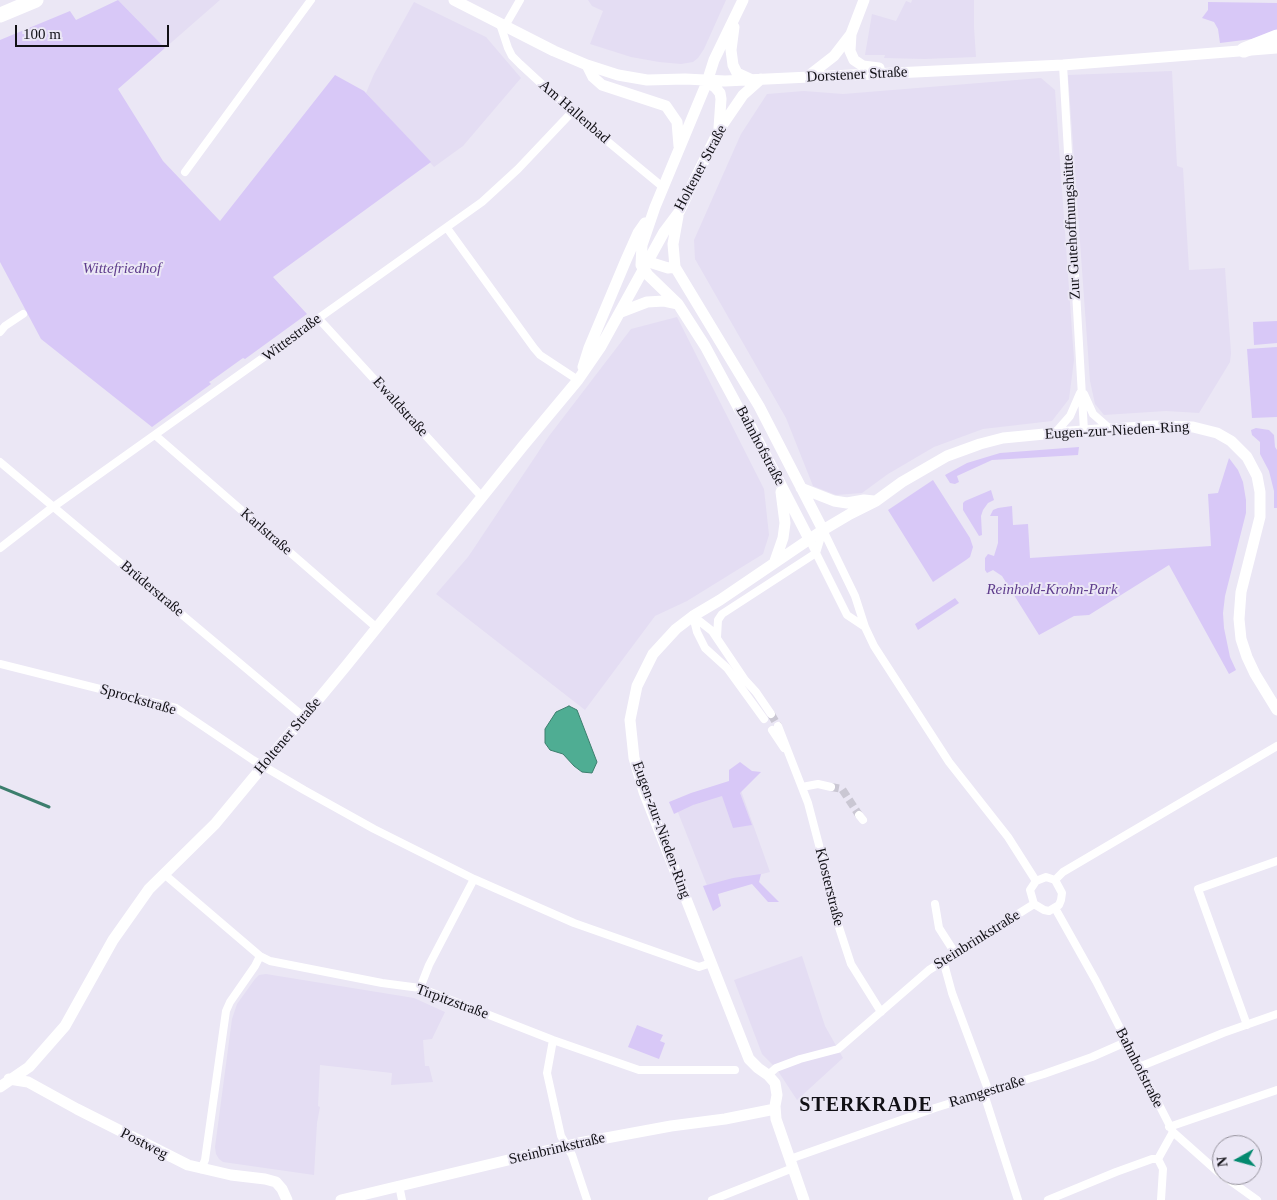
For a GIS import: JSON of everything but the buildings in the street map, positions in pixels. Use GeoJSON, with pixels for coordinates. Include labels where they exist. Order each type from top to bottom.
{"type":"FeatureCollection","features":[{"type":"Feature","properties":{"kind":"highway"},"geometry":{"type":"LineString","coordinates":[[0,15],[36,0]]}},
{"type":"Feature","properties":{"kind":"highway"},"geometry":{"type":"LineString","coordinates":[[1244,50],[1277,38]]}},
{"type":"Feature","properties":{"kind":"main road","name":"Dorstener Straße"},"geometry":{"type":"LineString","coordinates":[[454,0],[587,66],[618,75],[647,80],[685,79],[707,82],[1062,65],[1277,48]]}},
{"type":"Feature","properties":{"kind":"main road","name":"Holtener Straße"},"geometry":{"type":"LineString","coordinates":[[645,266],[642,245],[655,207],[707,82],[714,60],[743,0]]}},
{"type":"Feature","properties":{"kind":"main road"},"geometry":{"type":"LineString","coordinates":[[807,77],[834,56],[851,34],[864,0]]}},
{"type":"Feature","properties":{"kind":"main road"},"geometry":{"type":"LineString","coordinates":[[734,20],[731,50],[732,61],[737,72],[756,79]]}},
{"type":"Feature","properties":{"kind":"main road"},"geometry":{"type":"LineString","coordinates":[[851,34],[850,51],[854,60],[860,64],[867,67],[918,72]]}},
{"type":"Feature","properties":{"kind":"main road"},"geometry":{"type":"LineString","coordinates":[[587,66],[593,77],[602,85],[666,106],[677,122],[679,147]]}},
{"type":"Feature","properties":{"kind":"main road","name":"Holtener Straße"},"geometry":{"type":"LineString","coordinates":[[0,1087],[5,1079],[33,1064],[65,1026],[113,940],[149,889],[215,824],[578,380],[600,348],[664,232],[678,212],[719,130],[756,79]]}},
{"type":"Feature","properties":{"kind":"main road"},"geometry":{"type":"LineString","coordinates":[[707,82],[720,93],[719,130]]}},
{"type":"Feature","properties":{"kind":"main road","name":"Holtener Straße"},"geometry":{"type":"LineString","coordinates":[[578,380],[589,348],[638,233],[655,207]]}},
{"type":"Feature","properties":{"kind":"main road","name":"Bahnhofstraße"},"geometry":{"type":"LineString","coordinates":[[678,212],[673,244],[675,267],[759,406],[823,530]]}},
{"type":"Feature","properties":{"kind":"main road"},"geometry":{"type":"LineString","coordinates":[[621,273],[645,266],[675,267]]}},
{"type":"Feature","properties":{"kind":"main road","name":"Bahnhofstraße"},"geometry":{"type":"LineString","coordinates":[[645,266],[678,304],[690,322],[748,421],[809,540]]}},
{"type":"Feature","properties":{"kind":"main road"},"geometry":{"type":"LineString","coordinates":[[621,312],[647,302],[664,301],[678,304]]}},
{"type":"Feature","properties":{"kind":"main road","name":"Eugen-zur-Nieden-Ring"},"geometry":{"type":"LineString","coordinates":[[768,1075],[749,1059],[644,792],[634,758],[630,720],[637,686],[648,663],[660,645],[693,616],[752,579],[775,561],[823,530],[876,501],[902,482],[947,456],[1003,438],[1110,429],[1170,426],[1201,428],[1217,433],[1231,441],[1241,450],[1251,462],[1258,482],[1260,509],[1257,532],[1241,592],[1239,609],[1240,632],[1247,657],[1255,674],[1277,710]]}},
{"type":"Feature","properties":{"kind":"main road"},"geometry":{"type":"LineString","coordinates":[[775,561],[783,538],[785,522],[779,483]]}},
{"type":"Feature","properties":{"kind":"main road"},"geometry":{"type":"LineString","coordinates":[[801,488],[834,501],[847,503],[864,500],[876,501]]}},
{"type":"Feature","properties":{"kind":"main road"},"geometry":{"type":"LineString","coordinates":[[768,1075],[776,1088],[776,1119],[804,1200]]}},
{"type":"Feature","properties":{"kind":"main road","name":"Postweg"},"geometry":{"type":"LineString","coordinates":[[5,1079],[28,1082],[173,1158],[201,1170],[276,1182],[287,1200]]}},
{"type":"Feature","properties":{"kind":"main road","name":"Steinbrinkstraße"},"geometry":{"type":"LineString","coordinates":[[341,1200],[566,1146],[671,1126],[775,1110]]}},
{"type":"Feature","properties":{"kind":"street"},"geometry":{"type":"LineString","coordinates":[[185,172],[312,0]]}},
{"type":"Feature","properties":{"kind":"street"},"geometry":{"type":"LineString","coordinates":[[502,25],[520,0]]}},
{"type":"Feature","properties":{"kind":"street","name":"Am Hallenbad"},"geometry":{"type":"LineString","coordinates":[[502,25],[512,56],[572,112],[664,188]]}},
{"type":"Feature","properties":{"kind":"street","name":"Zur Gutehoffnungshütte"},"geometry":{"type":"LineString","coordinates":[[1062,65],[1084,431]]}},
{"type":"Feature","properties":{"kind":"street","name":"Wittestraße"},"geometry":{"type":"LineString","coordinates":[[0,548],[482,202],[572,112]]}},
{"type":"Feature","properties":{"kind":"street"},"geometry":{"type":"LineString","coordinates":[[447,228],[540,355],[578,380]]}},
{"type":"Feature","properties":{"kind":"street"},"geometry":{"type":"LineString","coordinates":[[0,332],[5,326],[23,314]]}},
{"type":"Feature","properties":{"kind":"street","name":"Ewaldstraße"},"geometry":{"type":"LineString","coordinates":[[318,318],[482,497]]}},
{"type":"Feature","properties":{"kind":"street","name":"Zur Gutehoffnungshütte"},"geometry":{"type":"LineString","coordinates":[[1082,389],[1093,414],[1110,429]]}},
{"type":"Feature","properties":{"kind":"street","name":"Zur Gutehoffnungshütte"},"geometry":{"type":"LineString","coordinates":[[1055,433],[1070,416],[1082,389]]}},
{"type":"Feature","properties":{"kind":"street","name":"Karlstraße"},"geometry":{"type":"LineString","coordinates":[[155,435],[377,628]]}},
{"type":"Feature","properties":{"kind":"street","name":"Brüderstraße"},"geometry":{"type":"LineString","coordinates":[[0,462],[304,717]]}},
{"type":"Feature","properties":{"kind":"street"},"geometry":{"type":"LineString","coordinates":[[717,638],[716,628],[722,614],[816,553],[823,530]]}},
{"type":"Feature","properties":{"kind":"street","name":"Bahnhofstraße"},"geometry":{"type":"LineString","coordinates":[[823,530],[855,596],[874,646],[949,762],[1008,838],[1036,881]]}},
{"type":"Feature","properties":{"kind":"street","name":"Bahnhofstraße"},"geometry":{"type":"LineString","coordinates":[[809,540],[847,615],[866,627]]}},
{"type":"Feature","properties":{"kind":"street"},"geometry":{"type":"LineString","coordinates":[[693,616],[707,626],[717,638],[745,680],[756,692],[768,717],[727,668],[705,648],[697,632],[693,616]]}},
{"type":"Feature","properties":{"kind":"street","name":"Sprockstraße"},"geometry":{"type":"LineString","coordinates":[[0,664],[176,708],[253,760],[304,790],[356,819],[474,879],[574,923],[699,967],[712,963]]}},
{"type":"Feature","properties":{"kind":"street","name":"Klosterstraße"},"geometry":{"type":"LineString","coordinates":[[775,728],[790,756],[802,787],[835,906],[833,909],[851,964],[881,1012]]}},
{"type":"Feature","properties":{"kind":"street"},"geometry":{"type":"LineString","coordinates":[[1055,880],[1063,872],[1277,746]]}},
{"type":"Feature","properties":{"kind":"street"},"geometry":{"type":"LineString","coordinates":[[802,787],[818,784],[831,787]]}},
{"type":"Feature","properties":{"kind":"street"},"geometry":{"type":"LineString","coordinates":[[1247,1025],[1198,889],[1277,861]]}},
{"type":"Feature","properties":{"kind":"street","name":"Tirpitzstraße"},"geometry":{"type":"LineString","coordinates":[[164,874],[260,956],[270,961],[420,988],[553,1040],[639,1070],[735,1070]]}},
{"type":"Feature","properties":{"kind":"street"},"geometry":{"type":"LineString","coordinates":[[1034,904],[1044,910],[1055,908],[1061,900],[1062,893],[1055,880],[1046,877],[1036,881]]}},
{"type":"Feature","properties":{"kind":"street"},"geometry":{"type":"LineString","coordinates":[[420,988],[429,965],[474,879]]}},
{"type":"Feature","properties":{"kind":"street","name":"Steinbrinkstraße"},"geometry":{"type":"LineString","coordinates":[[768,1075],[776,1068],[784,1065],[838,1049],[929,970],[1034,904],[1030,890],[1036,881]]}},
{"type":"Feature","properties":{"kind":"street"},"geometry":{"type":"LineString","coordinates":[[935,904],[939,928],[955,953]]}},
{"type":"Feature","properties":{"kind":"street","name":"Bahnhofstraße"},"geometry":{"type":"LineString","coordinates":[[1055,908],[1096,981],[1171,1130],[1218,1172],[1257,1200]]}},
{"type":"Feature","properties":{"kind":"street"},"geometry":{"type":"LineString","coordinates":[[201,1170],[205,1160],[226,1010],[260,956]]}},
{"type":"Feature","properties":{"kind":"street"},"geometry":{"type":"LineString","coordinates":[[944,960],[952,994],[986,1093],[1018,1200]]}},
{"type":"Feature","properties":{"kind":"street"},"geometry":{"type":"LineString","coordinates":[[1139,1067],[1223,1033],[1277,1014]]}},
{"type":"Feature","properties":{"kind":"street"},"geometry":{"type":"LineString","coordinates":[[553,1040],[547,1073],[560,1136],[572,1154],[587,1200]]}},
{"type":"Feature","properties":{"kind":"street","name":"Ramgestraße"},"geometry":{"type":"LineString","coordinates":[[712,1200],[792,1164],[935,1108],[1092,1057],[1126,1042]]}},
{"type":"Feature","properties":{"kind":"street"},"geometry":{"type":"LineString","coordinates":[[1158,1160],[1171,1130],[1230,1105],[1277,1090]]}},
{"type":"Feature","properties":{"kind":"street"},"geometry":{"type":"LineString","coordinates":[[1048,1200],[1116,1172],[1152,1159],[1158,1160]]}},
{"type":"Feature","properties":{"kind":"street"},"geometry":{"type":"LineString","coordinates":[[1158,1160],[1163,1169],[1161,1200]]}},
{"type":"Feature","properties":{"kind":"street"},"geometry":{"type":"LineString","coordinates":[[399,1185],[402,1200]]}},
{"type":"Feature","properties":{"kind":"shaded area"},"geometry":{"type":"Polygon","coordinates":[[[118,0],[220,0],[165,48],[118,0]]]}},
{"type":"Feature","properties":{"kind":"shaded area"},"geometry":{"type":"Polygon","coordinates":[[[588,0],[726,0],[698,58],[693,62],[681,64],[631,57],[590,44],[603,11],[592,6],[588,0]]]}},
{"type":"Feature","properties":{"kind":"shaded area"},"geometry":{"type":"Polygon","coordinates":[[[912,0],[974,0],[976,57],[924,59],[884,58],[885,55],[865,55],[872,14],[896,21],[906,1],[911,3],[912,0]]]}},
{"type":"Feature","properties":{"kind":"shaded area"},"geometry":{"type":"Polygon","coordinates":[[[414,2],[486,37],[521,78],[463,146],[434,167],[366,93],[374,74],[414,2]]]}},
{"type":"Feature","properties":{"kind":"shaded area"},"geometry":{"type":"Polygon","coordinates":[[[1172,71],[1177,166],[1183,168],[1189,270],[1225,268],[1230,362],[1199,413],[1166,411],[1104,415],[1095,404],[1090,381],[1068,75],[1172,71]]]}},
{"type":"Feature","properties":{"kind":"shaded area"},"geometry":{"type":"Polygon","coordinates":[[[1041,78],[1055,90],[1074,360],[1069,399],[1052,421],[983,429],[934,447],[888,474],[862,493],[836,495],[813,486],[786,418],[695,259],[694,240],[741,134],[767,94],[804,91],[843,94],[1041,78]]]}},
{"type":"Feature","properties":{"kind":"shaded area"},"geometry":{"type":"Polygon","coordinates":[[[677,317],[764,489],[769,535],[763,554],[687,601],[655,616],[585,710],[436,594],[468,557],[549,436],[631,329],[677,317]]]}},
{"type":"Feature","properties":{"kind":"shaded area"},"geometry":{"type":"Polygon","coordinates":[[[569,706],[577,710],[597,762],[592,773],[582,772],[563,754],[550,750],[545,743],[545,729],[556,712],[569,706]]]}},
{"type":"Feature","properties":{"kind":"shaded area"},"geometry":{"type":"Polygon","coordinates":[[[740,788],[770,872],[708,888],[677,810],[740,788]]]}},
{"type":"Feature","properties":{"kind":"shaded area"},"geometry":{"type":"Polygon","coordinates":[[[802,956],[825,1026],[843,1058],[797,1100],[776,1068],[762,1054],[734,980],[802,956]]]}},
{"type":"Feature","properties":{"kind":"shaded area"},"geometry":{"type":"Polygon","coordinates":[[[266,974],[414,998],[445,1012],[432,1039],[423,1040],[425,1066],[429,1066],[433,1082],[391,1085],[392,1073],[320,1065],[318,1106],[320,1107],[317,1123],[314,1175],[223,1162],[216,1154],[215,1147],[232,1019],[237,1004],[255,979],[259,975],[266,974]]]}},
{"type":"Feature","properties":{"kind":"green space","name":"Wittefriedhof"},"geometry":{"type":"Polygon","coordinates":[[[118,0],[165,48],[118,89],[163,161],[220,221],[335,75],[364,91],[431,162],[273,277],[307,314],[245,359],[243,358],[209,382],[211,384],[152,427],[41,339],[0,262],[0,40],[70,11],[76,20],[118,0]]]}},
{"type":"Feature","properties":{"kind":"green space"},"geometry":{"type":"Polygon","coordinates":[[[1208,2],[1277,3],[1277,31],[1252,39],[1220,43],[1218,29],[1214,22],[1202,18],[1208,10],[1208,2]]]}},
{"type":"Feature","properties":{"kind":"green space"},"geometry":{"type":"Polygon","coordinates":[[[1277,321],[1277,343],[1254,345],[1253,322],[1277,321]]]}},
{"type":"Feature","properties":{"kind":"green space"},"geometry":{"type":"Polygon","coordinates":[[[1277,347],[1277,417],[1252,418],[1247,349],[1277,347]]]}},
{"type":"Feature","properties":{"kind":"green space"},"geometry":{"type":"Polygon","coordinates":[[[1256,428],[1269,430],[1274,435],[1277,450],[1277,508],[1274,508],[1274,491],[1269,471],[1260,454],[1260,442],[1252,435],[1251,430],[1256,428]]]}},
{"type":"Feature","properties":{"kind":"green space"},"geometry":{"type":"Polygon","coordinates":[[[1079,447],[1078,455],[992,460],[957,476],[959,482],[955,484],[950,483],[945,475],[967,463],[1000,453],[1079,447]]]}},
{"type":"Feature","properties":{"kind":"green space","name":"Reinhold-Krohn-Park"},"geometry":{"type":"Polygon","coordinates":[[[1229,458],[1238,470],[1243,482],[1246,513],[1225,596],[1223,613],[1230,657],[1236,670],[1229,674],[1169,565],[1089,615],[1074,616],[1039,635],[1002,576],[993,570],[987,573],[985,570],[985,558],[988,554],[994,556],[998,543],[998,516],[990,516],[993,510],[1012,506],[1013,525],[1028,524],[1030,558],[1211,546],[1208,494],[1218,493],[1229,458]]]}},
{"type":"Feature","properties":{"kind":"green space"},"geometry":{"type":"Polygon","coordinates":[[[933,480],[970,538],[973,547],[970,557],[933,582],[888,510],[933,480]]]}},
{"type":"Feature","properties":{"kind":"green space"},"geometry":{"type":"Polygon","coordinates":[[[991,490],[994,500],[988,503],[983,510],[981,516],[982,535],[979,536],[963,510],[963,503],[991,490]]]}},
{"type":"Feature","properties":{"kind":"green space"},"geometry":{"type":"Polygon","coordinates":[[[955,598],[959,603],[918,630],[915,624],[955,598]]]}},
{"type":"Feature","properties":{"kind":"green space"},"geometry":{"type":"Polygon","coordinates":[[[740,762],[752,771],[761,772],[740,793],[752,825],[733,828],[722,796],[693,805],[674,814],[669,802],[729,781],[729,770],[740,762]]]}},
{"type":"Feature","properties":{"kind":"green space"},"geometry":{"type":"Polygon","coordinates":[[[761,874],[759,882],[779,902],[768,902],[752,884],[718,894],[721,906],[713,911],[703,886],[733,878],[761,874]]]}},
{"type":"Feature","properties":{"kind":"green space"},"geometry":{"type":"Polygon","coordinates":[[[637,1025],[663,1035],[660,1041],[665,1043],[659,1059],[628,1047],[637,1025]]]}},
{"type":"Feature","properties":{"kind":"waterway"},"geometry":{"type":"LineString","coordinates":[[0,787],[49,807]]}},
{"type":"Feature","properties":{"kind":"tunnel"},"geometry":{"type":"LineString","coordinates":[[771,714],[778,726]]}},
{"type":"Feature","properties":{"kind":"tunnel"},"geometry":{"type":"LineString","coordinates":[[831,787],[842,789],[859,815]]}},
{"type":"Feature","properties":{"kind":"district","name":"STERKRADE"},"geometry":{"type":"Point","coordinates":[866,1106]}}]}
